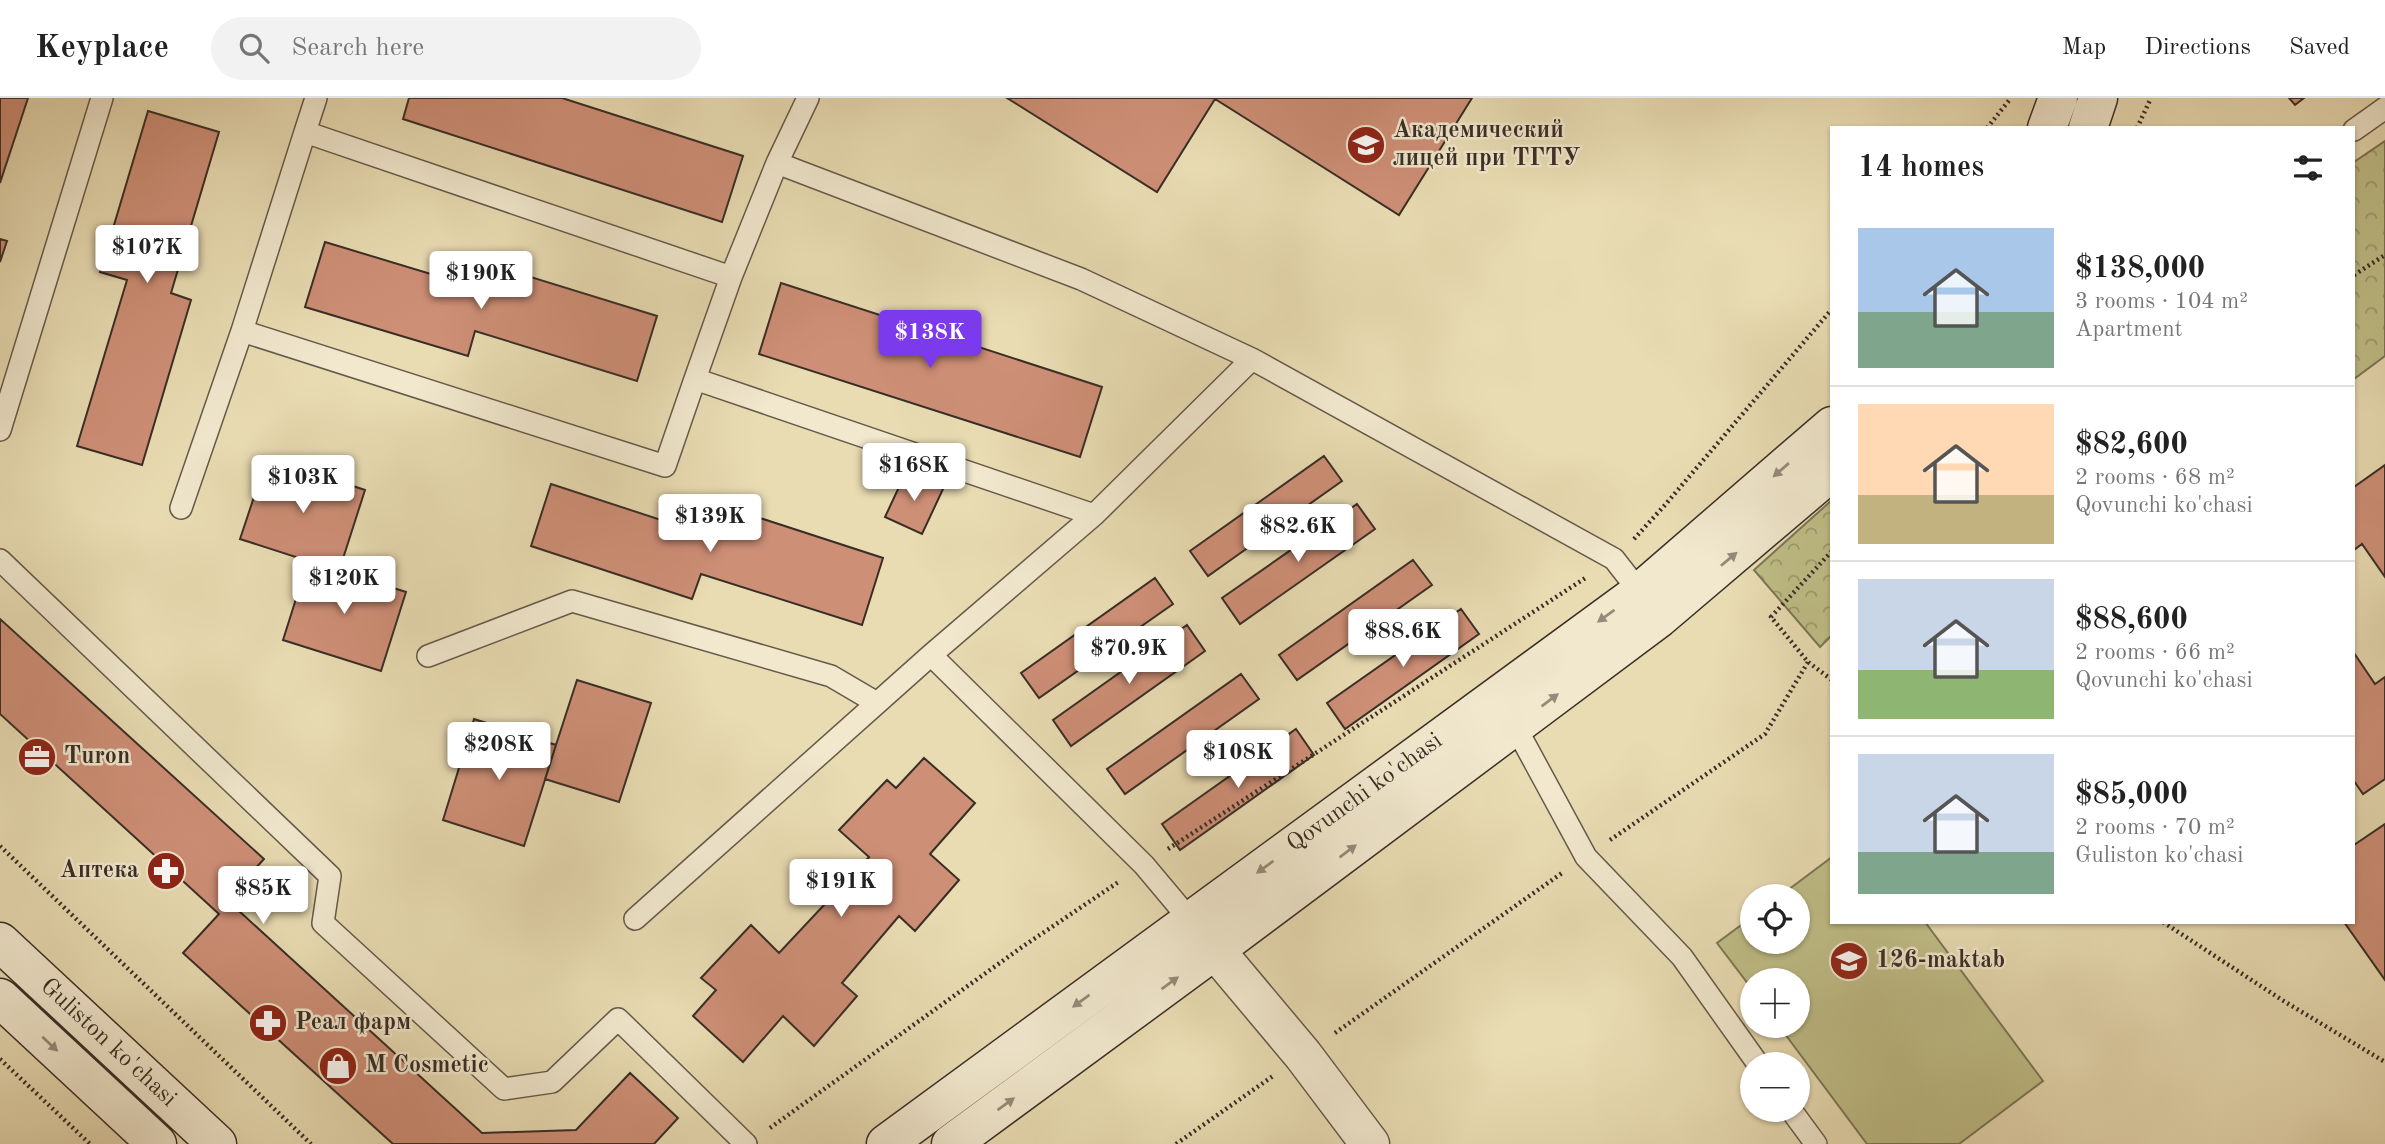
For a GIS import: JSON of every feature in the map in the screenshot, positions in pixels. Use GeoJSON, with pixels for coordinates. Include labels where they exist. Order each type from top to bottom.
{"type":"FeatureCollection","features":[{"type":"Feature","properties":{"kind":"main road"},"geometry":{"type":"LineString","coordinates":[[2048,126],[2058,98]]}},
{"type":"Feature","properties":{"kind":"main road"},"geometry":{"type":"LineString","coordinates":[[2089,126],[2098,98]]}},
{"type":"Feature","properties":{"kind":"main road","name":"Qovunchi ko'chasi"},"geometry":{"type":"LineString","coordinates":[[951,1144],[1515,726],[1650,605],[1830,428]]}},
{"type":"Feature","properties":{"kind":"main road","name":"Qovunchi ko'chasi"},"geometry":{"type":"LineString","coordinates":[[886,1144],[1191,921],[1650,605],[1830,472]]}},
{"type":"Feature","properties":{"kind":"main road"},"geometry":{"type":"LineString","coordinates":[[1191,921],[1303,1055],[1370,1144]]}},
{"type":"Feature","properties":{"kind":"main road","name":"Guliston ko'chasi"},"geometry":{"type":"LineString","coordinates":[[0,942],[217,1144]]}},
{"type":"Feature","properties":{"kind":"main road","name":"Guliston ko'chasi"},"geometry":{"type":"LineString","coordinates":[[0,998],[157,1144]]}},
{"type":"Feature","properties":{"kind":"lane"},"geometry":{"type":"LineString","coordinates":[[0,430],[102,98]]}},
{"type":"Feature","properties":{"kind":"lane"},"geometry":{"type":"LineString","coordinates":[[181,508],[242,331],[316,98]]}},
{"type":"Feature","properties":{"kind":"lane"},"geometry":{"type":"LineString","coordinates":[[242,331],[665,466],[731,277],[777,163],[808,98]]}},
{"type":"Feature","properties":{"kind":"lane"},"geometry":{"type":"LineString","coordinates":[[2355,129],[2385,108]]}},
{"type":"Feature","properties":{"kind":"lane"},"geometry":{"type":"LineString","coordinates":[[305,132],[731,277]]}},
{"type":"Feature","properties":{"kind":"lane"},"geometry":{"type":"LineString","coordinates":[[777,163],[1081,279],[1252,359],[1615,559],[1650,605]]}},
{"type":"Feature","properties":{"kind":"lane"},"geometry":{"type":"LineString","coordinates":[[635,919],[931,655],[1094,515],[1252,359]]}},
{"type":"Feature","properties":{"kind":"lane"},"geometry":{"type":"LineString","coordinates":[[695,379],[1094,515]]}},
{"type":"Feature","properties":{"kind":"lane"},"geometry":{"type":"LineString","coordinates":[[0,560],[330,876],[323,923],[504,1089],[552,1082],[618,1019],[746,1144]]}},
{"type":"Feature","properties":{"kind":"lane"},"geometry":{"type":"LineString","coordinates":[[428,656],[572,601],[831,676],[877,703]]}},
{"type":"Feature","properties":{"kind":"lane"},"geometry":{"type":"LineString","coordinates":[[931,655],[1144,865],[1191,921]]}},
{"type":"Feature","properties":{"kind":"lane"},"geometry":{"type":"LineString","coordinates":[[1515,726],[1586,857],[1682,957],[1749,1052]]}},
{"type":"Feature","properties":{"kind":"lane"},"geometry":{"type":"LineString","coordinates":[[1800,1122],[1816,1144]]}},
{"type":"Feature","properties":{"kind":"path"},"geometry":{"type":"LineString","coordinates":[[1989,126],[2011,98]]}},
{"type":"Feature","properties":{"kind":"path"},"geometry":{"type":"LineString","coordinates":[[2138,126],[2151,98]]}},
{"type":"Feature","properties":{"kind":"path"},"geometry":{"type":"LineString","coordinates":[[2355,274],[2385,255]]}},
{"type":"Feature","properties":{"kind":"path"},"geometry":{"type":"LineString","coordinates":[[769,1128],[1022,947],[1615,559],[1665,505],[1830,311]]}},
{"type":"Feature","properties":{"kind":"path"},"geometry":{"type":"LineString","coordinates":[[1830,553],[1771,617],[1808,662],[1830,678]]}},
{"type":"Feature","properties":{"kind":"path"},"geometry":{"type":"LineString","coordinates":[[0,846],[311,1144]]}},
{"type":"Feature","properties":{"kind":"path"},"geometry":{"type":"LineString","coordinates":[[2166,924],[2282,1000],[2385,1062]]}},
{"type":"Feature","properties":{"kind":"path"},"geometry":{"type":"LineString","coordinates":[[1176,1144],[1303,1055]]}},
{"type":"Feature","properties":{"kind":"path"},"geometry":{"type":"LineString","coordinates":[[0,1059],[90,1144]]}},
{"type":"Feature","properties":{"kind":"green space"},"geometry":{"type":"Polygon","coordinates":[[[2385,141],[2385,356],[2355,378],[2355,161],[2385,141]]]}},
{"type":"Feature","properties":{"kind":"green space"},"geometry":{"type":"Polygon","coordinates":[[[1830,502],[1830,637],[1820,647],[1754,570],[1830,502]]]}},
{"type":"Feature","properties":{"kind":"green space"},"geometry":{"type":"Polygon","coordinates":[[[1830,858],[1830,924],[1926,924],[2043,1081],[1959,1144],[1867,1144],[1810,1068],[1810,1052],[1798,1052],[1788,1038],[1810,1038],[1810,968],[1740,968],[1740,973],[1717,943],[1740,926],[1740,954],[1810,954],[1810,884],[1796,884],[1830,858]]]}},
{"type":"Feature","properties":{"kind":"building"},"geometry":{"type":"Polygon","coordinates":[[[0,98],[28,98],[0,183],[0,98]]]}},
{"type":"Feature","properties":{"kind":"building"},"geometry":{"type":"Polygon","coordinates":[[[409,98],[562,98],[743,156],[722,222],[403,119],[409,98]]]}},
{"type":"Feature","properties":{"kind":"building","name":"Академический лицей при ТГТУ"},"geometry":{"type":"Polygon","coordinates":[[[1007,98],[1472,98],[1399,215],[1215,99],[1157,192],[1007,98]]]}},
{"type":"Feature","properties":{"kind":"building"},"geometry":{"type":"Polygon","coordinates":[[[2289,98],[2304,98],[2295,105],[2289,98]]]}},
{"type":"Feature","properties":{"kind":"building"},"geometry":{"type":"Polygon","coordinates":[[[148,111],[219,132],[171,293],[191,300],[142,465],[77,446],[127,280],[100,272],[148,111]]]}},
{"type":"Feature","properties":{"kind":"building"},"geometry":{"type":"Polygon","coordinates":[[[0,239],[7,241],[0,262],[0,239]]]}},
{"type":"Feature","properties":{"kind":"building"},"geometry":{"type":"Polygon","coordinates":[[[325,242],[487,291],[495,266],[657,316],[637,381],[475,331],[468,356],[305,307],[325,242]]]}},
{"type":"Feature","properties":{"kind":"building"},"geometry":{"type":"Polygon","coordinates":[[[781,283],[1102,387],[1080,457],[759,354],[781,283]]]}},
{"type":"Feature","properties":{"kind":"building"},"geometry":{"type":"Polygon","coordinates":[[[1324,456],[1342,481],[1208,576],[1190,551],[1324,456]]]}},
{"type":"Feature","properties":{"kind":"building"},"geometry":{"type":"Polygon","coordinates":[[[267,458],[365,490],[339,571],[240,539],[267,458]]]}},
{"type":"Feature","properties":{"kind":"building"},"geometry":{"type":"Polygon","coordinates":[[[2385,465],[2385,577],[2362,544],[2355,549],[2355,486],[2385,465]]]}},
{"type":"Feature","properties":{"kind":"building"},"geometry":{"type":"Polygon","coordinates":[[[906,472],[943,489],[922,534],[885,517],[906,472]]]}},
{"type":"Feature","properties":{"kind":"building"},"geometry":{"type":"Polygon","coordinates":[[[551,484],[713,537],[723,506],[883,558],[862,625],[701,574],[692,599],[531,546],[551,484]]]}},
{"type":"Feature","properties":{"kind":"building"},"geometry":{"type":"Polygon","coordinates":[[[1357,504],[1375,529],[1240,624],[1222,598],[1357,504]]]}},
{"type":"Feature","properties":{"kind":"building"},"geometry":{"type":"Polygon","coordinates":[[[1413,560],[1432,585],[1297,680],[1279,655],[1413,560]]]}},
{"type":"Feature","properties":{"kind":"building"},"geometry":{"type":"Polygon","coordinates":[[[308,561],[406,592],[381,671],[283,640],[308,561]]]}},
{"type":"Feature","properties":{"kind":"building"},"geometry":{"type":"Polygon","coordinates":[[[1155,578],[1173,604],[1039,698],[1021,673],[1155,578]]]}},
{"type":"Feature","properties":{"kind":"building"},"geometry":{"type":"Polygon","coordinates":[[[1461,609],[1479,634],[1345,729],[1327,703],[1461,609]]]}},
{"type":"Feature","properties":{"kind":"building"},"geometry":{"type":"Polygon","coordinates":[[[0,619],[264,859],[227,900],[482,1133],[576,1130],[630,1073],[678,1118],[654,1144],[393,1144],[183,953],[219,914],[0,714],[0,619]]]}},
{"type":"Feature","properties":{"kind":"building"},"geometry":{"type":"Polygon","coordinates":[[[1187,625],[1205,651],[1071,746],[1053,720],[1187,625]]]}},
{"type":"Feature","properties":{"kind":"building"},"geometry":{"type":"Polygon","coordinates":[[[2355,654],[2375,684],[2385,677],[2385,779],[2363,794],[2355,782],[2355,654]]]}},
{"type":"Feature","properties":{"kind":"building"},"geometry":{"type":"Polygon","coordinates":[[[1241,674],[1259,699],[1125,794],[1107,769],[1241,674]]]}},
{"type":"Feature","properties":{"kind":"building"},"geometry":{"type":"Polygon","coordinates":[[[577,680],[651,703],[619,802],[545,779],[577,680]]]}},
{"type":"Feature","properties":{"kind":"building"},"geometry":{"type":"Polygon","coordinates":[[[474,719],[556,745],[524,846],[443,820],[474,719]]]}},
{"type":"Feature","properties":{"kind":"building"},"geometry":{"type":"Polygon","coordinates":[[[1296,729],[1314,755],[1180,850],[1162,824],[1296,729]]]}},
{"type":"Feature","properties":{"kind":"building"},"geometry":{"type":"Polygon","coordinates":[[[924,758],[975,803],[930,854],[959,880],[915,931],[899,916],[842,983],[857,996],[814,1046],[783,1016],[743,1062],[693,1016],[716,990],[701,978],[751,925],[779,953],[869,857],[839,830],[887,780],[896,788],[924,758]]]}},
{"type":"Feature","properties":{"kind":"building"},"geometry":{"type":"Polygon","coordinates":[[[2385,824],[2385,980],[2345,924],[2355,924],[2355,844],[2385,824]]]}},
{"type":"Feature","properties":{"kind":"place","name":"Академический лицей при ТГТУ"},"geometry":{"type":"Point","coordinates":[1366,145]}},
{"type":"Feature","properties":{"kind":"place","name":"Turon"},"geometry":{"type":"Point","coordinates":[37,757]}},
{"type":"Feature","properties":{"kind":"place","name":"Аптека"},"geometry":{"type":"Point","coordinates":[166,871]}},
{"type":"Feature","properties":{"kind":"place","name":"126-maktab"},"geometry":{"type":"Point","coordinates":[1849,961]}},
{"type":"Feature","properties":{"kind":"place","name":"Реал фарм"},"geometry":{"type":"Point","coordinates":[268,1023]}},
{"type":"Feature","properties":{"kind":"place","name":"M Cosmetic"},"geometry":{"type":"Point","coordinates":[338,1066]}}]}
